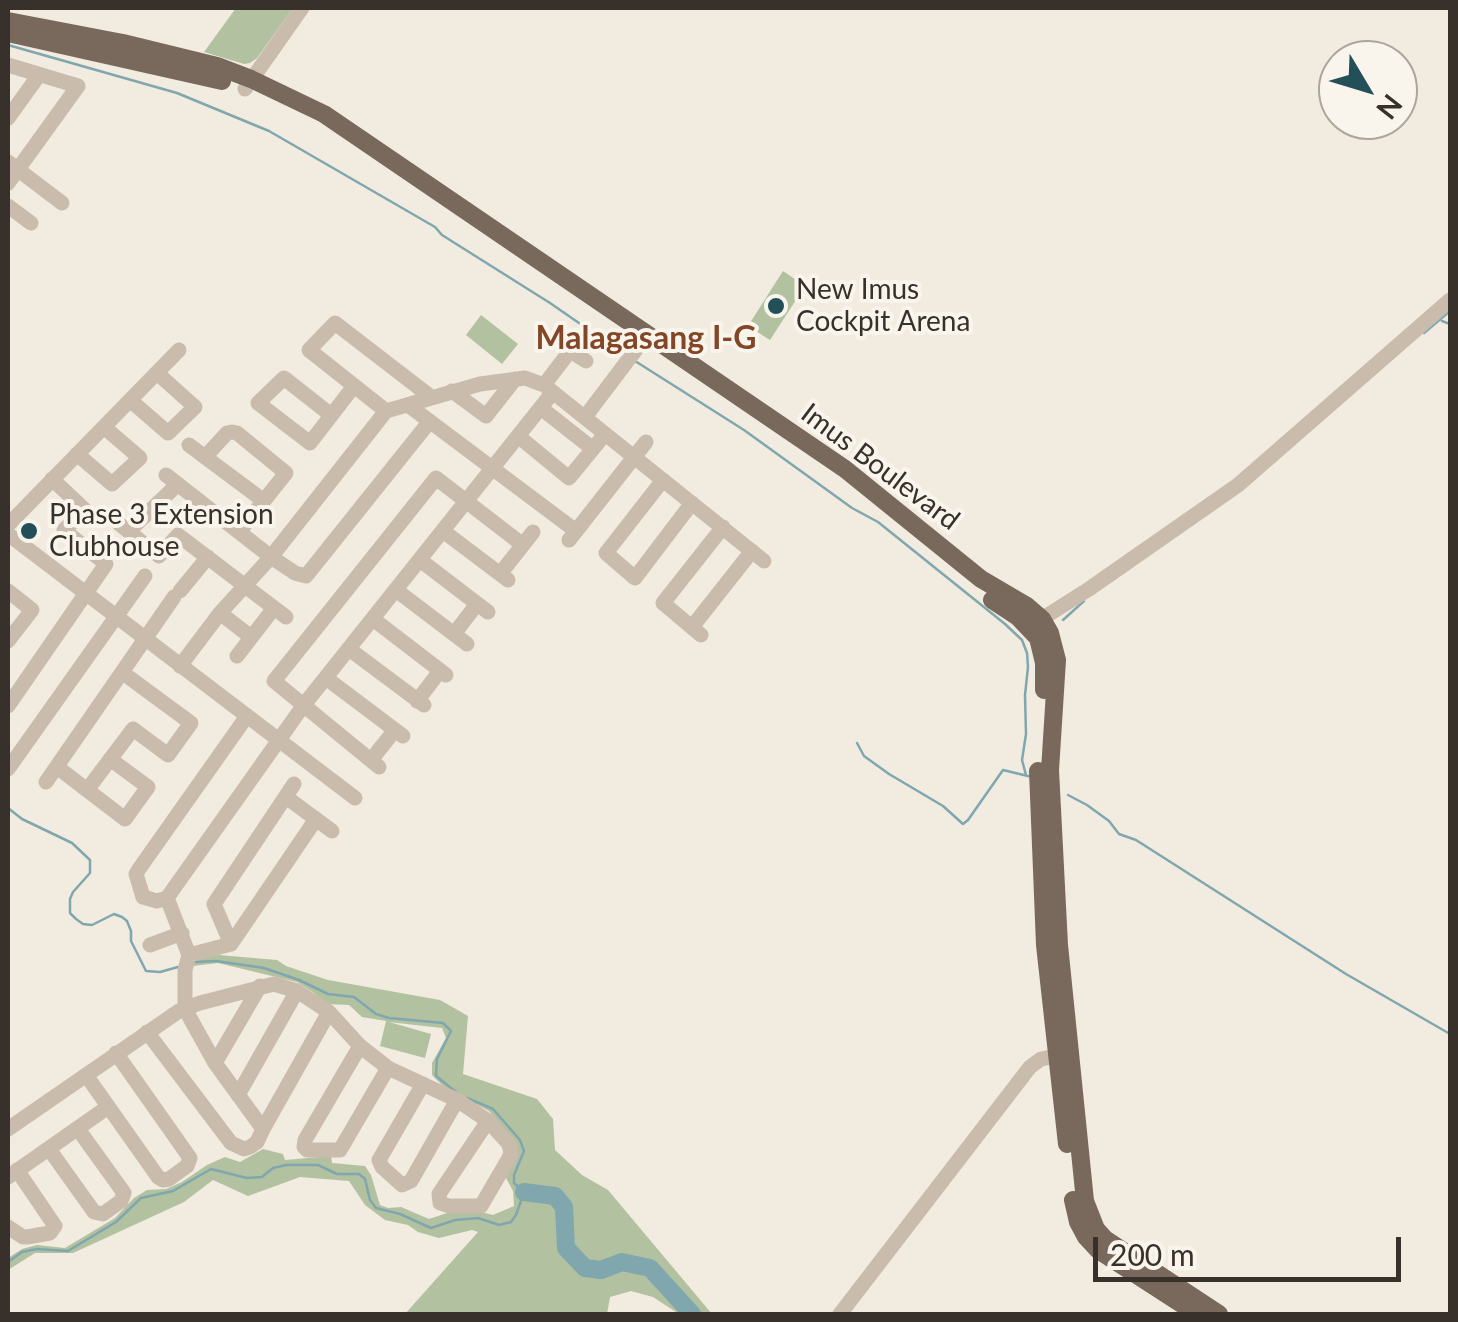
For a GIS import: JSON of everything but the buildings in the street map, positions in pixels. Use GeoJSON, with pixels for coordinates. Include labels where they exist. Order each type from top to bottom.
{"type":"FeatureCollection","features":[{"type":"Feature","properties":{"kind":"main road","name":"Imus Boulevard"},"geometry":{"type":"LineString","coordinates":[[8,21],[217,66],[248,84]]}},
{"type":"Feature","properties":{"kind":"main road","name":"Imus Boulevard"},"geometry":{"type":"LineString","coordinates":[[8,33],[248,84],[300,101],[352,132],[643,340],[845,470],[981,578],[1028,606],[1035,623]]}},
{"type":"Feature","properties":{"kind":"main road"},"geometry":{"type":"LineString","coordinates":[[1035,623],[1050,633],[1057,660],[1050,770],[1074,1206],[1086,1237],[1113,1260],[1196,1314]]}},
{"type":"Feature","properties":{"kind":"main road"},"geometry":{"type":"LineString","coordinates":[[1063,1054],[1084,1201],[1096,1230],[1219,1314]]}},
{"type":"Feature","properties":{"kind":"street"},"geometry":{"type":"LineString","coordinates":[[248,84],[302,8]]}},
{"type":"Feature","properties":{"kind":"street"},"geometry":{"type":"LineString","coordinates":[[8,66],[78,86],[11,172],[62,202]]}},
{"type":"Feature","properties":{"kind":"street"},"geometry":{"type":"LineString","coordinates":[[8,118],[39,75]]}},
{"type":"Feature","properties":{"kind":"street"},"geometry":{"type":"LineString","coordinates":[[8,206],[31,223]]}},
{"type":"Feature","properties":{"kind":"street"},"geometry":{"type":"LineString","coordinates":[[1035,623],[1238,485],[1450,300]]}},
{"type":"Feature","properties":{"kind":"street"},"geometry":{"type":"LineString","coordinates":[[386,411],[310,350],[335,323],[431,397]]}},
{"type":"Feature","properties":{"kind":"street"},"geometry":{"type":"LineString","coordinates":[[585,417],[643,340]]}},
{"type":"Feature","properties":{"kind":"street"},"geometry":{"type":"LineString","coordinates":[[8,525],[179,350]]}},
{"type":"Feature","properties":{"kind":"street"},"geometry":{"type":"LineString","coordinates":[[247,716],[136,874],[143,897],[157,901],[167,898],[303,706],[541,408],[570,350],[586,361]]}},
{"type":"Feature","properties":{"kind":"street"},"geometry":{"type":"LineString","coordinates":[[130,400],[168,433],[195,407],[156,373]]}},
{"type":"Feature","properties":{"kind":"street"},"geometry":{"type":"LineString","coordinates":[[331,415],[284,378],[258,402],[310,443],[354,386]]}},
{"type":"Feature","properties":{"kind":"street"},"geometry":{"type":"LineString","coordinates":[[180,666],[386,411],[452,391],[525,378],[549,388],[758,556],[696,631],[663,602],[722,528]]}},
{"type":"Feature","properties":{"kind":"street"},"geometry":{"type":"LineString","coordinates":[[452,391],[486,416],[515,379]]}},
{"type":"Feature","properties":{"kind":"street"},"geometry":{"type":"LineString","coordinates":[[408,405],[493,468],[572,536],[646,442]]}},
{"type":"Feature","properties":{"kind":"street"},"geometry":{"type":"LineString","coordinates":[[541,408],[593,449]]}},
{"type":"Feature","properties":{"kind":"street"},"geometry":{"type":"LineString","coordinates":[[236,656],[251,637],[280,613],[178,535],[160,556],[123,527],[172,480],[295,574],[306,576],[430,422]]}},
{"type":"Feature","properties":{"kind":"street"},"geometry":{"type":"LineString","coordinates":[[77,454],[112,484],[140,458],[104,426]]}},
{"type":"Feature","properties":{"kind":"street"},"geometry":{"type":"LineString","coordinates":[[205,457],[227,433],[237,433],[286,473],[239,532]]}},
{"type":"Feature","properties":{"kind":"street"},"geometry":{"type":"LineString","coordinates":[[518,436],[569,478],[606,434]]}},
{"type":"Feature","properties":{"kind":"street"},"geometry":{"type":"LineString","coordinates":[[189,445],[264,502]]}},
{"type":"Feature","properties":{"kind":"street"},"geometry":{"type":"LineString","coordinates":[[326,678],[399,733],[375,764],[274,681],[436,478],[528,539],[504,577],[443,531]]}},
{"type":"Feature","properties":{"kind":"street"},"geometry":{"type":"LineString","coordinates":[[8,706],[106,564],[64,530],[85,510],[52,479]]}},
{"type":"Feature","properties":{"kind":"street"},"geometry":{"type":"LineString","coordinates":[[664,480],[606,553],[635,578],[692,503]]}},
{"type":"Feature","properties":{"kind":"street"},"geometry":{"type":"LineString","coordinates":[[8,534],[355,798]]}},
{"type":"Feature","properties":{"kind":"street"},"geometry":{"type":"LineString","coordinates":[[46,782],[177,594],[208,558]]}},
{"type":"Feature","properties":{"kind":"street"},"geometry":{"type":"LineString","coordinates":[[396,590],[460,639],[483,608],[420,560]]}},
{"type":"Feature","properties":{"kind":"street"},"geometry":{"type":"LineString","coordinates":[[8,769],[145,576]]}},
{"type":"Feature","properties":{"kind":"street"},"geometry":{"type":"LineString","coordinates":[[8,591],[32,610],[8,640]]}},
{"type":"Feature","properties":{"kind":"street"},"geometry":{"type":"LineString","coordinates":[[220,613],[251,637]]}},
{"type":"Feature","properties":{"kind":"street"},"geometry":{"type":"LineString","coordinates":[[349,649],[421,703],[443,673],[373,619]]}},
{"type":"Feature","properties":{"kind":"street"},"geometry":{"type":"LineString","coordinates":[[86,790],[133,729],[168,755],[190,724],[123,673]]}},
{"type":"Feature","properties":{"kind":"street"},"geometry":{"type":"LineString","coordinates":[[56,768],[125,819],[148,786],[110,759]]}},
{"type":"Feature","properties":{"kind":"street"},"geometry":{"type":"LineString","coordinates":[[231,944],[214,904],[290,791],[332,831]]}},
{"type":"Feature","properties":{"kind":"street"},"geometry":{"type":"LineString","coordinates":[[187,962],[231,944],[316,819]]}},
{"type":"Feature","properties":{"kind":"street"},"geometry":{"type":"LineString","coordinates":[[295,849],[311,860]]}},
{"type":"Feature","properties":{"kind":"street"},"geometry":{"type":"LineString","coordinates":[[276,877],[290,888]]}},
{"type":"Feature","properties":{"kind":"street"},"geometry":{"type":"LineString","coordinates":[[167,898],[182,933],[187,962],[185,1009],[215,1063],[263,1128]]}},
{"type":"Feature","properties":{"kind":"street"},"geometry":{"type":"LineString","coordinates":[[150,945],[182,933]]}},
{"type":"Feature","properties":{"kind":"street"},"geometry":{"type":"LineString","coordinates":[[8,1129],[185,1009],[274,984],[298,991],[329,1012],[360,1046],[388,1068],[457,1100],[488,1121],[509,1144],[511,1154],[484,1202],[476,1206],[440,1203],[440,1194],[488,1121]]}},
{"type":"Feature","properties":{"kind":"street"},"geometry":{"type":"LineString","coordinates":[[215,1063],[260,986]]}},
{"type":"Feature","properties":{"kind":"street"},"geometry":{"type":"LineString","coordinates":[[238,1095],[298,991]]}},
{"type":"Feature","properties":{"kind":"street"},"geometry":{"type":"LineString","coordinates":[[147,1032],[230,1142],[238,1147],[250,1146],[257,1142],[329,1012]]}},
{"type":"Feature","properties":{"kind":"street"},"geometry":{"type":"LineString","coordinates":[[360,1046],[304,1140],[307,1150],[340,1150],[388,1068]]}},
{"type":"Feature","properties":{"kind":"street"},"geometry":{"type":"LineString","coordinates":[[86,1075],[160,1179],[169,1179],[189,1164],[188,1155],[116,1053]]}},
{"type":"Feature","properties":{"kind":"street"},"geometry":{"type":"LineString","coordinates":[[840,1314],[1030,1067],[1041,1058],[1063,1054]]}},
{"type":"Feature","properties":{"kind":"street"},"geometry":{"type":"LineString","coordinates":[[423,1084],[380,1160],[382,1167],[402,1185],[411,1181],[457,1100]]}},
{"type":"Feature","properties":{"kind":"street"},"geometry":{"type":"LineString","coordinates":[[8,1227],[23,1237],[50,1233],[55,1226],[12,1174],[108,1107]]}},
{"type":"Feature","properties":{"kind":"street"},"geometry":{"type":"LineString","coordinates":[[49,1150],[94,1212],[103,1214],[121,1201],[124,1193],[78,1129]]}},
{"type":"Feature","properties":{"kind":"green space"},"geometry":{"type":"Polygon","coordinates":[[[236,8],[293,8],[257,58],[244,64],[204,52],[236,8]]]}},
{"type":"Feature","properties":{"kind":"green space","name":"New Imus Cockpit Arena"},"geometry":{"type":"Polygon","coordinates":[[[783,271],[805,286],[770,340],[748,326],[783,271]]]}},
{"type":"Feature","properties":{"kind":"green space"},"geometry":{"type":"Polygon","coordinates":[[[481,315],[518,344],[502,364],[466,335],[481,315]]]}},
{"type":"Feature","properties":{"kind":"green space"},"geometry":{"type":"Polygon","coordinates":[[[219,955],[277,960],[328,980],[440,1000],[468,1016],[463,1074],[537,1099],[553,1119],[555,1150],[582,1175],[608,1190],[712,1314],[679,1314],[653,1297],[631,1291],[610,1297],[607,1314],[405,1314],[478,1232],[439,1238],[418,1232],[408,1225],[385,1220],[365,1205],[349,1181],[300,1177],[248,1196],[213,1180],[184,1202],[73,1253],[35,1253],[8,1270],[8,1258],[22,1249],[37,1245],[65,1248],[115,1218],[147,1190],[166,1189],[225,1157],[240,1162],[263,1149],[283,1154],[285,1160],[331,1156],[332,1163],[365,1166],[380,1205],[401,1207],[429,1219],[456,1210],[493,1215],[514,1206],[513,1191],[505,1176],[516,1152],[501,1125],[489,1111],[444,1087],[432,1075],[432,1063],[446,1038],[442,1028],[389,1022],[431,1034],[425,1058],[380,1046],[386,1021],[362,1017],[349,1005],[326,1004],[297,982],[218,963],[193,966],[194,958],[219,955]]]}},
{"type":"Feature","properties":{"kind":"waterway"},"geometry":{"type":"LineString","coordinates":[[8,45],[177,93],[269,131],[435,227],[618,350]]}},
{"type":"Feature","properties":{"kind":"waterway"},"geometry":{"type":"LineString","coordinates":[[1424,333],[1450,311]]}},
{"type":"Feature","properties":{"kind":"waterway"},"geometry":{"type":"LineString","coordinates":[[1442,321],[1450,324]]}},
{"type":"Feature","properties":{"kind":"waterway"},"geometry":{"type":"LineString","coordinates":[[635,361],[878,522],[1022,640],[1028,667],[1022,760],[1026,775]]}},
{"type":"Feature","properties":{"kind":"waterway"},"geometry":{"type":"LineString","coordinates":[[1063,620],[1084,601]]}},
{"type":"Feature","properties":{"kind":"waterway"},"geometry":{"type":"LineString","coordinates":[[857,743],[864,756],[943,806],[963,824],[1003,770],[1032,777]]}},
{"type":"Feature","properties":{"kind":"waterway"},"geometry":{"type":"LineString","coordinates":[[1068,795],[1109,821],[1119,834],[1136,840],[1346,974],[1450,1034]]}},
{"type":"Feature","properties":{"kind":"waterway"},"geometry":{"type":"LineString","coordinates":[[8,808],[72,843],[90,860],[90,873],[70,899],[70,913],[76,919],[92,925],[114,914],[122,917],[146,971],[178,967]]}},
{"type":"Feature","properties":{"kind":"waterway"},"geometry":{"type":"LineString","coordinates":[[195,962],[264,968],[328,994],[354,997],[376,1014],[389,1018],[443,1023],[451,1031],[437,1059],[436,1076],[456,1092]]}},
{"type":"Feature","properties":{"kind":"waterway"},"geometry":{"type":"LineString","coordinates":[[8,1262],[22,1252],[37,1249],[68,1251],[116,1222],[141,1198],[173,1191],[211,1169],[247,1178],[262,1177],[273,1168],[286,1165],[318,1165],[337,1174],[359,1174],[365,1179],[376,1208],[431,1228],[478,1218],[499,1225],[511,1222],[524,1192],[514,1183],[524,1151],[520,1140],[493,1109],[467,1098]]}},
{"type":"Feature","properties":{"kind":"waterway"},"geometry":{"type":"LineString","coordinates":[[524,1192],[555,1196],[564,1207],[566,1248],[585,1268],[601,1270],[622,1262],[650,1268],[692,1314]]}},
{"type":"Feature","properties":{"kind":"place","name":"New Imus Cockpit Arena"},"geometry":{"type":"Point","coordinates":[776,306]}},
{"type":"Feature","properties":{"kind":"place","name":"Phase 3 Extension Clubhouse"},"geometry":{"type":"Point","coordinates":[29,531]}},
{"type":"Feature","properties":{"kind":"district","name":"Malagasang I-G"},"geometry":{"type":"Point","coordinates":[646,339]}}]}
